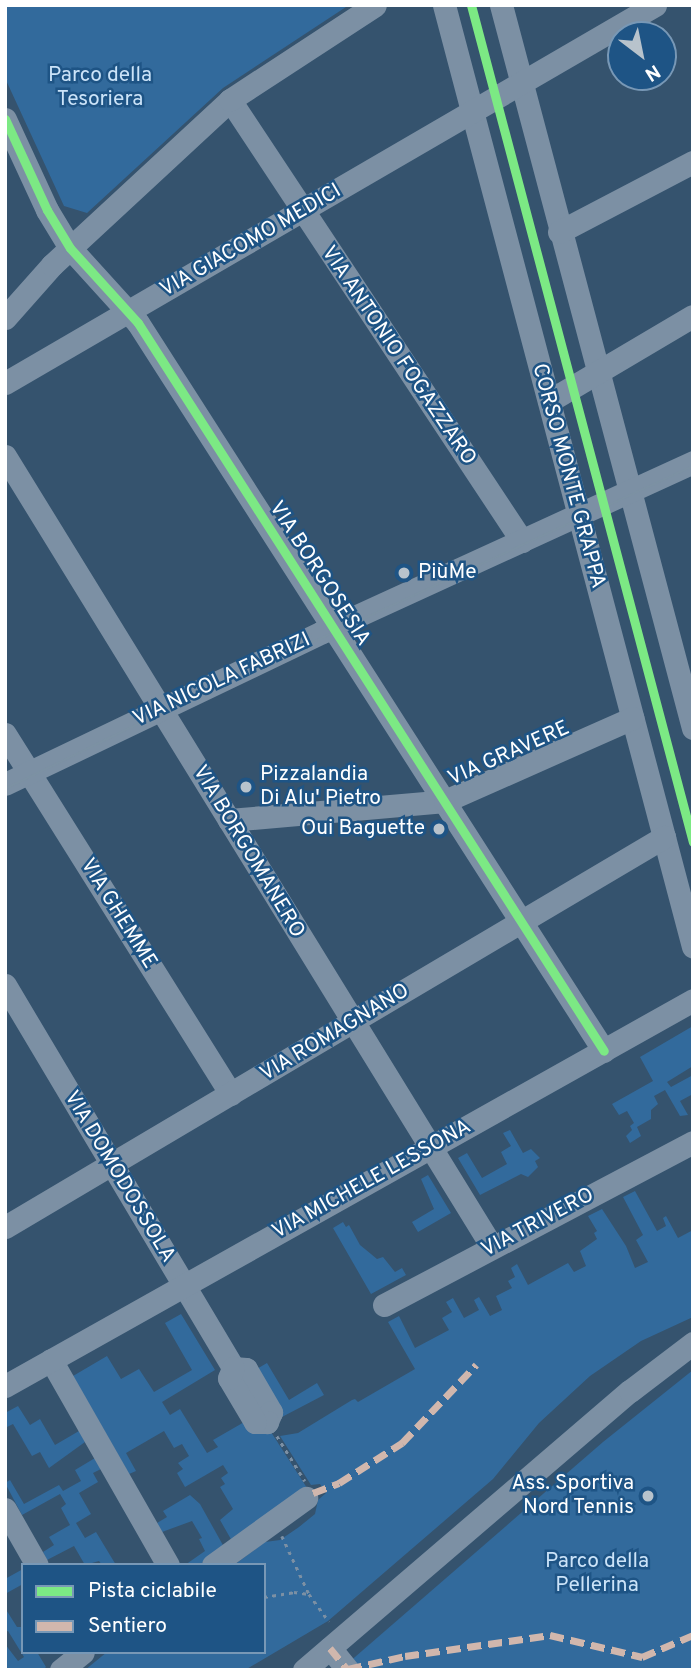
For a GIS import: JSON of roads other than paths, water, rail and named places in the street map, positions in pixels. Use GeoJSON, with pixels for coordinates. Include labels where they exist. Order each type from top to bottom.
{"type":"FeatureCollection","features":[{"type":"Feature","properties":{"kind":"street"},"geometry":{"type":"LineString","coordinates":[[8,313],[70,248],[230,100],[375,5]]}},
{"type":"Feature","properties":{"kind":"street","name":"CORSO MONTE GRAPPA"},"geometry":{"type":"LineString","coordinates":[[444,5],[693,947]]}},
{"type":"Feature","properties":{"kind":"street"},"geometry":{"type":"LineString","coordinates":[[501,5],[559,232],[689,693],[693,728]]}},
{"type":"Feature","properties":{"kind":"street","name":"VIA GIACOMO MEDICI"},"geometry":{"type":"LineString","coordinates":[[5,383],[655,5]]}},
{"type":"Feature","properties":{"kind":"street","name":"VIA ANTONIO FOGAZZARO"},"geometry":{"type":"LineString","coordinates":[[230,100],[522,541]]}},
{"type":"Feature","properties":{"kind":"street","name":"VIA BORGOSESIA"},"geometry":{"type":"LineString","coordinates":[[5,119],[47,210],[70,248],[128,312],[604,1051]]}},
{"type":"Feature","properties":{"kind":"street"},"geometry":{"type":"LineString","coordinates":[[559,232],[693,162]]}},
{"type":"Feature","properties":{"kind":"street"},"geometry":{"type":"LineString","coordinates":[[549,401],[693,316]]}},
{"type":"Feature","properties":{"kind":"street","name":"VIA BORGOMANERO"},"geometry":{"type":"LineString","coordinates":[[5,456],[492,1247]]}},
{"type":"Feature","properties":{"kind":"street","name":"VIA NICOLA FABRIZI"},"geometry":{"type":"LineString","coordinates":[[5,783],[333,627],[693,461]]}},
{"type":"Feature","properties":{"kind":"street","name":"VIA GRAVERE"},"geometry":{"type":"LineString","coordinates":[[229,820],[445,801],[632,718]]}},
{"type":"Feature","properties":{"kind":"street","name":"VIA GHEMME"},"geometry":{"type":"LineString","coordinates":[[5,734],[231,1094]]}},
{"type":"Feature","properties":{"kind":"street","name":"VIA ROMAGNANO"},"geometry":{"type":"LineString","coordinates":[[5,1227],[664,837]]}},
{"type":"Feature","properties":{"kind":"street","name":"VIA DOMODOSSOLA"},"geometry":{"type":"LineString","coordinates":[[5,985],[233,1368],[229,1378],[255,1422],[267,1422]]}},
{"type":"Feature","properties":{"kind":"street","name":"VIA MICHELE LESSONA"},"geometry":{"type":"LineString","coordinates":[[5,1386],[693,1000]]}},
{"type":"Feature","properties":{"kind":"street","name":"VIA TRIVERO"},"geometry":{"type":"LineString","coordinates":[[384,1305],[693,1142]]}},
{"type":"Feature","properties":{"kind":"street"},"geometry":{"type":"LineString","coordinates":[[304,1670],[621,1399],[693,1343]]}},
{"type":"Feature","properties":{"kind":"street"},"geometry":{"type":"LineString","coordinates":[[51,1360],[168,1563]]}},
{"type":"Feature","properties":{"kind":"street"},"geometry":{"type":"LineString","coordinates":[[216,1563],[275,1520],[306,1490]]}},
{"type":"Feature","properties":{"kind":"street"},"geometry":{"type":"LineString","coordinates":[[5,1509],[36,1563]]}},
{"type":"Feature","properties":{"kind":"street"},"geometry":{"type":"LineString","coordinates":[[330,1648],[348,1670]]}},
{"type":"Feature","properties":{"kind":"street"},"geometry":{"type":"LineString","coordinates":[[61,1670],[81,1654]]}},
{"type":"Feature","properties":{"kind":"tram line"},"geometry":{"type":"LineString","coordinates":[[5,789],[162,712],[693,466]]}},
{"type":"Feature","properties":{"kind":"place","name":"PiùMe"},"geometry":{"type":"Point","coordinates":[404,573]}},
{"type":"Feature","properties":{"kind":"place","name":"Pizzalandia Di Alu' Pietro"},"geometry":{"type":"Point","coordinates":[246,787]}},
{"type":"Feature","properties":{"kind":"place","name":"Oui Baguette"},"geometry":{"type":"Point","coordinates":[439,829]}},
{"type":"Feature","properties":{"kind":"place","name":"Ass. Sportiva Nord Tennis"},"geometry":{"type":"Point","coordinates":[648,1496]}},
{"type":"Feature","properties":{"kind":"park label","name":"Parco della Tesoriera"},"geometry":{"type":"Point","coordinates":[100,88]}},
{"type":"Feature","properties":{"kind":"park label","name":"Parco della Pellerina"},"geometry":{"type":"Point","coordinates":[597,1574]}}]}
